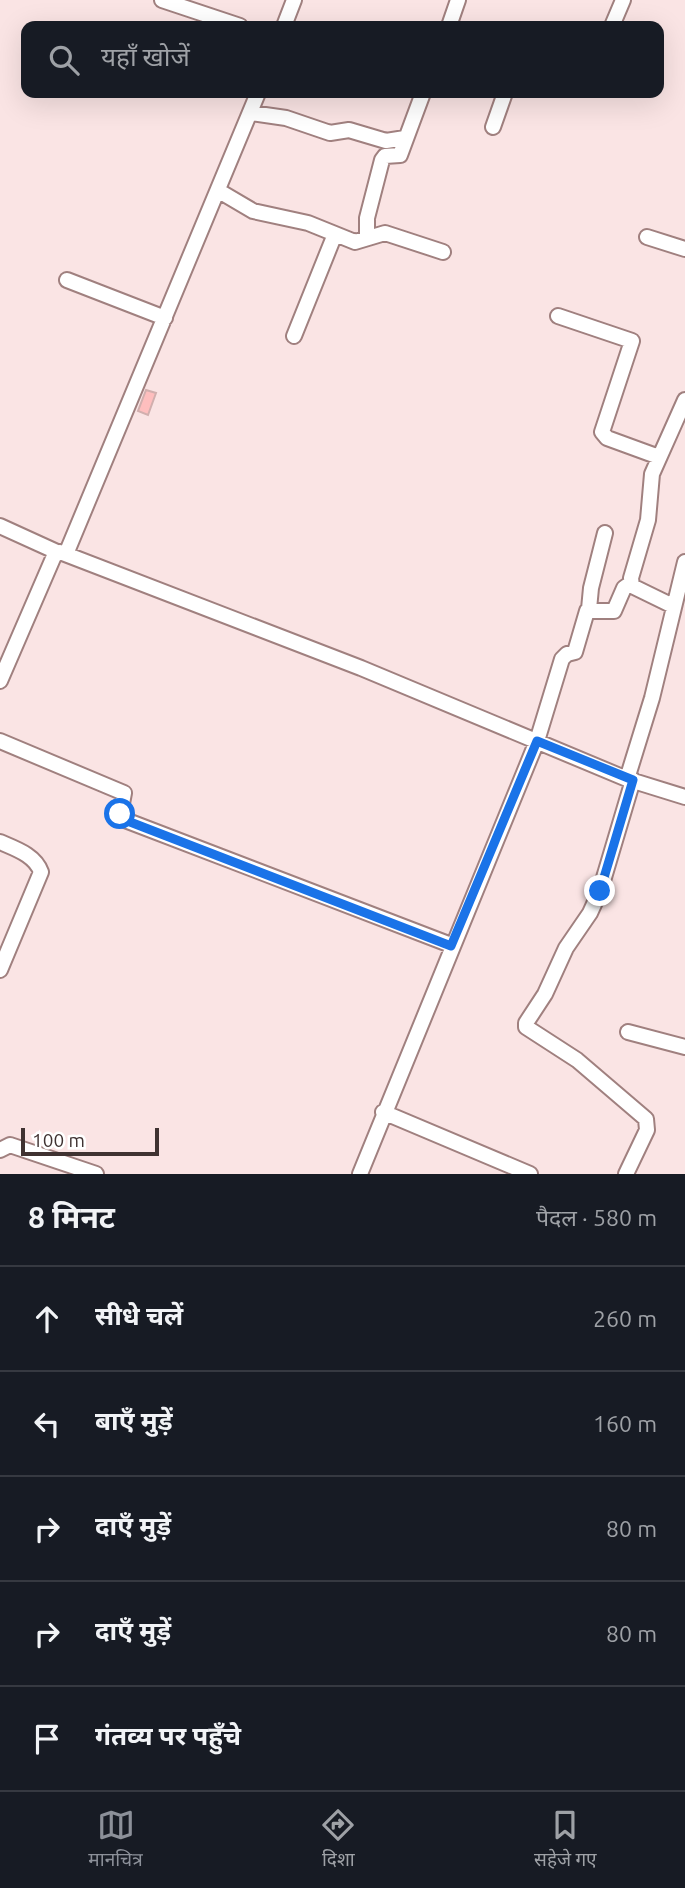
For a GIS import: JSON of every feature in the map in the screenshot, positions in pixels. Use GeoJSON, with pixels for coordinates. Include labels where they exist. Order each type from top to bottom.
{"type":"FeatureCollection","features":[{"type":"Feature","properties":{"kind":"street"},"geometry":{"type":"LineString","coordinates":[[162,0],[225,21]]}},
{"type":"Feature","properties":{"kind":"street"},"geometry":{"type":"LineString","coordinates":[[286,21],[294,0]]}},
{"type":"Feature","properties":{"kind":"street"},"geometry":{"type":"LineString","coordinates":[[451,21],[458,0]]}},
{"type":"Feature","properties":{"kind":"street"},"geometry":{"type":"LineString","coordinates":[[614,21],[623,0]]}},
{"type":"Feature","properties":{"kind":"street"},"geometry":{"type":"LineString","coordinates":[[0,681],[62,553],[165,318],[256,98]]}},
{"type":"Feature","properties":{"kind":"street"},"geometry":{"type":"LineString","coordinates":[[366,239],[367,218],[382,160],[385,156],[400,155],[421,98]]}},
{"type":"Feature","properties":{"kind":"street"},"geometry":{"type":"LineString","coordinates":[[493,127],[503,98]]}},
{"type":"Feature","properties":{"kind":"street"},"geometry":{"type":"LineString","coordinates":[[251,113],[286,118],[330,133],[349,130],[386,141],[405,138]]}},
{"type":"Feature","properties":{"kind":"street"},"geometry":{"type":"LineString","coordinates":[[219,191],[253,211],[307,223],[355,242],[385,233],[443,252]]}},
{"type":"Feature","properties":{"kind":"street"},"geometry":{"type":"LineString","coordinates":[[294,337],[335,234]]}},
{"type":"Feature","properties":{"kind":"street"},"geometry":{"type":"LineString","coordinates":[[647,237],[685,249]]}},
{"type":"Feature","properties":{"kind":"street"},"geometry":{"type":"LineString","coordinates":[[67,280],[165,318]]}},
{"type":"Feature","properties":{"kind":"street"},"geometry":{"type":"LineString","coordinates":[[558,316],[632,341],[602,432],[607,438],[659,457]]}},
{"type":"Feature","properties":{"kind":"street"},"geometry":{"type":"LineString","coordinates":[[589,609],[614,611],[624,588],[631,583],[648,520],[652,474],[685,400]]}},
{"type":"Feature","properties":{"kind":"street"},"geometry":{"type":"LineString","coordinates":[[0,526],[62,553],[361,668],[630,780],[685,797]]}},
{"type":"Feature","properties":{"kind":"street"},"geometry":{"type":"LineString","coordinates":[[360,1174],[383,1112],[537,741],[562,659],[567,653],[575,652],[584,614],[589,609],[591,588],[605,533]]}},
{"type":"Feature","properties":{"kind":"street"},"geometry":{"type":"LineString","coordinates":[[626,1174],[647,1130],[646,1119],[577,1060],[526,1027],[526,1023],[545,994],[566,948],[590,913],[600,891],[653,698],[685,562]]}},
{"type":"Feature","properties":{"kind":"street"},"geometry":{"type":"LineString","coordinates":[[631,583],[673,606]]}},
{"type":"Feature","properties":{"kind":"street"},"geometry":{"type":"LineString","coordinates":[[0,741],[124,793],[120,814],[125,820],[451,946]]}},
{"type":"Feature","properties":{"kind":"street"},"geometry":{"type":"LineString","coordinates":[[0,842],[31,857],[41,872],[0,970]]}},
{"type":"Feature","properties":{"kind":"street"},"geometry":{"type":"LineString","coordinates":[[628,1032],[685,1047]]}},
{"type":"Feature","properties":{"kind":"street"},"geometry":{"type":"LineString","coordinates":[[383,1112],[530,1174]]}},
{"type":"Feature","properties":{"kind":"street"},"geometry":{"type":"LineString","coordinates":[[0,1150],[10,1145],[95,1174]]}},
{"type":"Feature","properties":{"kind":"building"},"geometry":{"type":"Polygon","coordinates":[[[146,390],[156,393],[148,415],[138,411],[146,390]]]}},
{"type":"Feature","properties":{"kind":"route"},"geometry":{"type":"LineString","coordinates":[[120,814],[125,820],[451,946],[537,741],[633,780],[600,891]]}}]}
